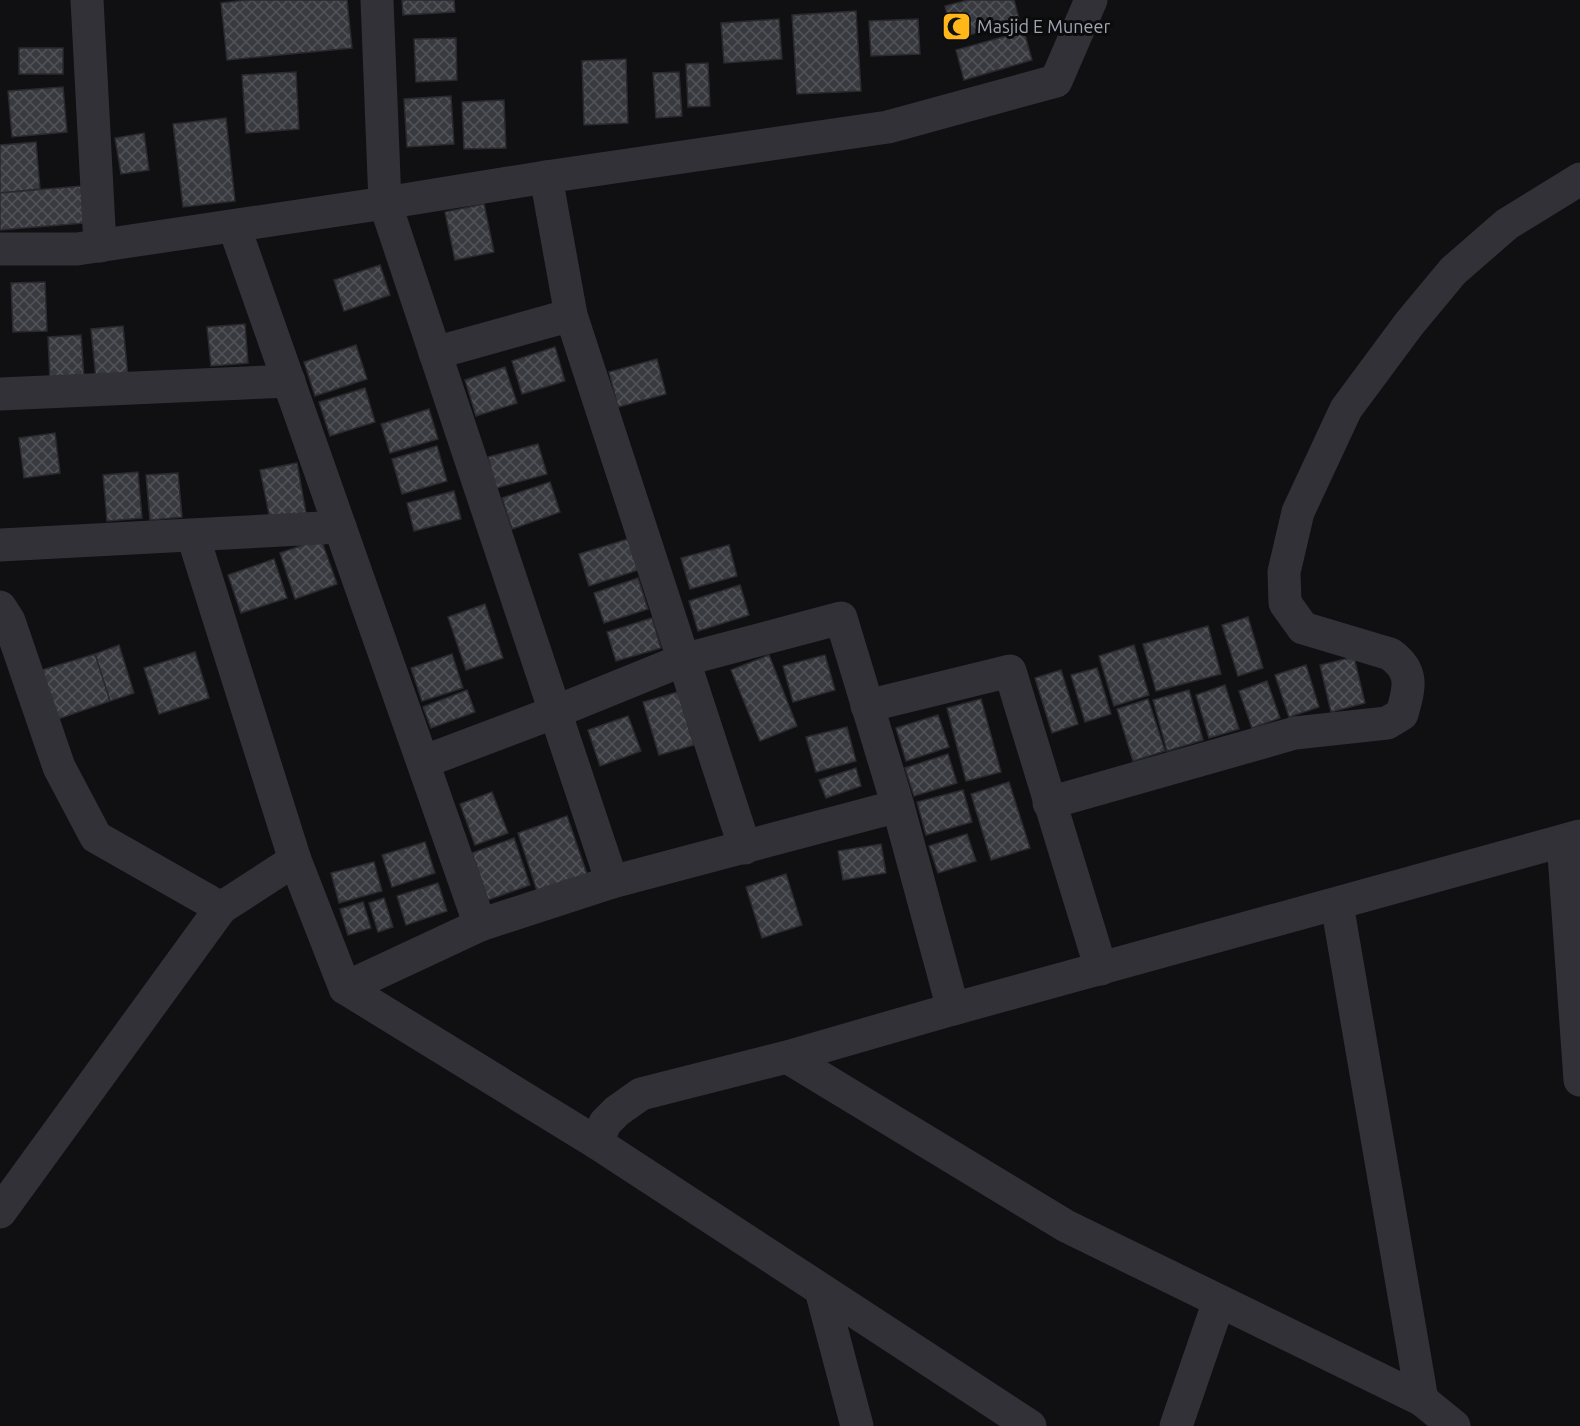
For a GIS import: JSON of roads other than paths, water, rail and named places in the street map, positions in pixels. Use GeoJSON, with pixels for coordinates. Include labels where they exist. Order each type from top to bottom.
{"type":"FeatureCollection","features":[{"type":"Feature","properties":{"kind":"street"},"geometry":{"type":"LineString","coordinates":[[87,0],[100,246]]}},
{"type":"Feature","properties":{"kind":"street"},"geometry":{"type":"LineString","coordinates":[[377,0],[385,204],[612,882]]}},
{"type":"Feature","properties":{"kind":"street"},"geometry":{"type":"LineString","coordinates":[[0,249],[77,249],[100,246],[888,127],[1056,81],[1091,0]]}},
{"type":"Feature","properties":{"kind":"street"},"geometry":{"type":"LineString","coordinates":[[546,177],[571,315],[745,848]]}},
{"type":"Feature","properties":{"kind":"street"},"geometry":{"type":"LineString","coordinates":[[1049,802],[1294,733],[1387,723],[1402,714],[1410,685],[1402,662],[1390,654],[1302,628],[1285,603],[1284,572],[1298,512],[1346,409],[1409,324],[1453,271],[1508,224],[1580,179]]}},
{"type":"Feature","properties":{"kind":"street"},"geometry":{"type":"LineString","coordinates":[[234,226],[480,925]]}},
{"type":"Feature","properties":{"kind":"street"},"geometry":{"type":"LineString","coordinates":[[435,352],[571,315]]}},
{"type":"Feature","properties":{"kind":"street"},"geometry":{"type":"LineString","coordinates":[[0,393],[289,381]]}},
{"type":"Feature","properties":{"kind":"street"},"geometry":{"type":"LineString","coordinates":[[0,545],[340,527]]}},
{"type":"Feature","properties":{"kind":"street"},"geometry":{"type":"LineString","coordinates":[[193,536],[295,860],[345,988],[597,1143],[1030,1426]]}},
{"type":"Feature","properties":{"kind":"street"},"geometry":{"type":"LineString","coordinates":[[3,618],[59,767],[96,837],[221,908]]}},
{"type":"Feature","properties":{"kind":"street"},"geometry":{"type":"LineString","coordinates":[[423,762],[683,660],[841,618],[897,806],[953,1009]]}},
{"type":"Feature","properties":{"kind":"street"},"geometry":{"type":"LineString","coordinates":[[867,705],[1010,671],[1101,969]]}},
{"type":"Feature","properties":{"kind":"street"},"geometry":{"type":"LineString","coordinates":[[345,988],[480,925],[612,882],[897,806]]}},
{"type":"Feature","properties":{"kind":"street"},"geometry":{"type":"LineString","coordinates":[[597,1143],[605,1123],[617,1111],[641,1094],[787,1056],[1571,838],[1580,1080]]}},
{"type":"Feature","properties":{"kind":"street"},"geometry":{"type":"LineString","coordinates":[[0,1212],[221,908],[295,860]]}},
{"type":"Feature","properties":{"kind":"street"},"geometry":{"type":"LineString","coordinates":[[1337,904],[1422,1400]]}},
{"type":"Feature","properties":{"kind":"street"},"geometry":{"type":"LineString","coordinates":[[787,1056],[1066,1226],[1422,1400],[1454,1426]]}},
{"type":"Feature","properties":{"kind":"street"},"geometry":{"type":"LineString","coordinates":[[820,1290],[857,1426]]}},
{"type":"Feature","properties":{"kind":"street"},"geometry":{"type":"LineString","coordinates":[[1176,1426],[1219,1301]]}},
{"type":"Feature","properties":{"kind":"place","name":"Masjid E Muneer"},"geometry":{"type":"Point","coordinates":[956,27]}}]}
